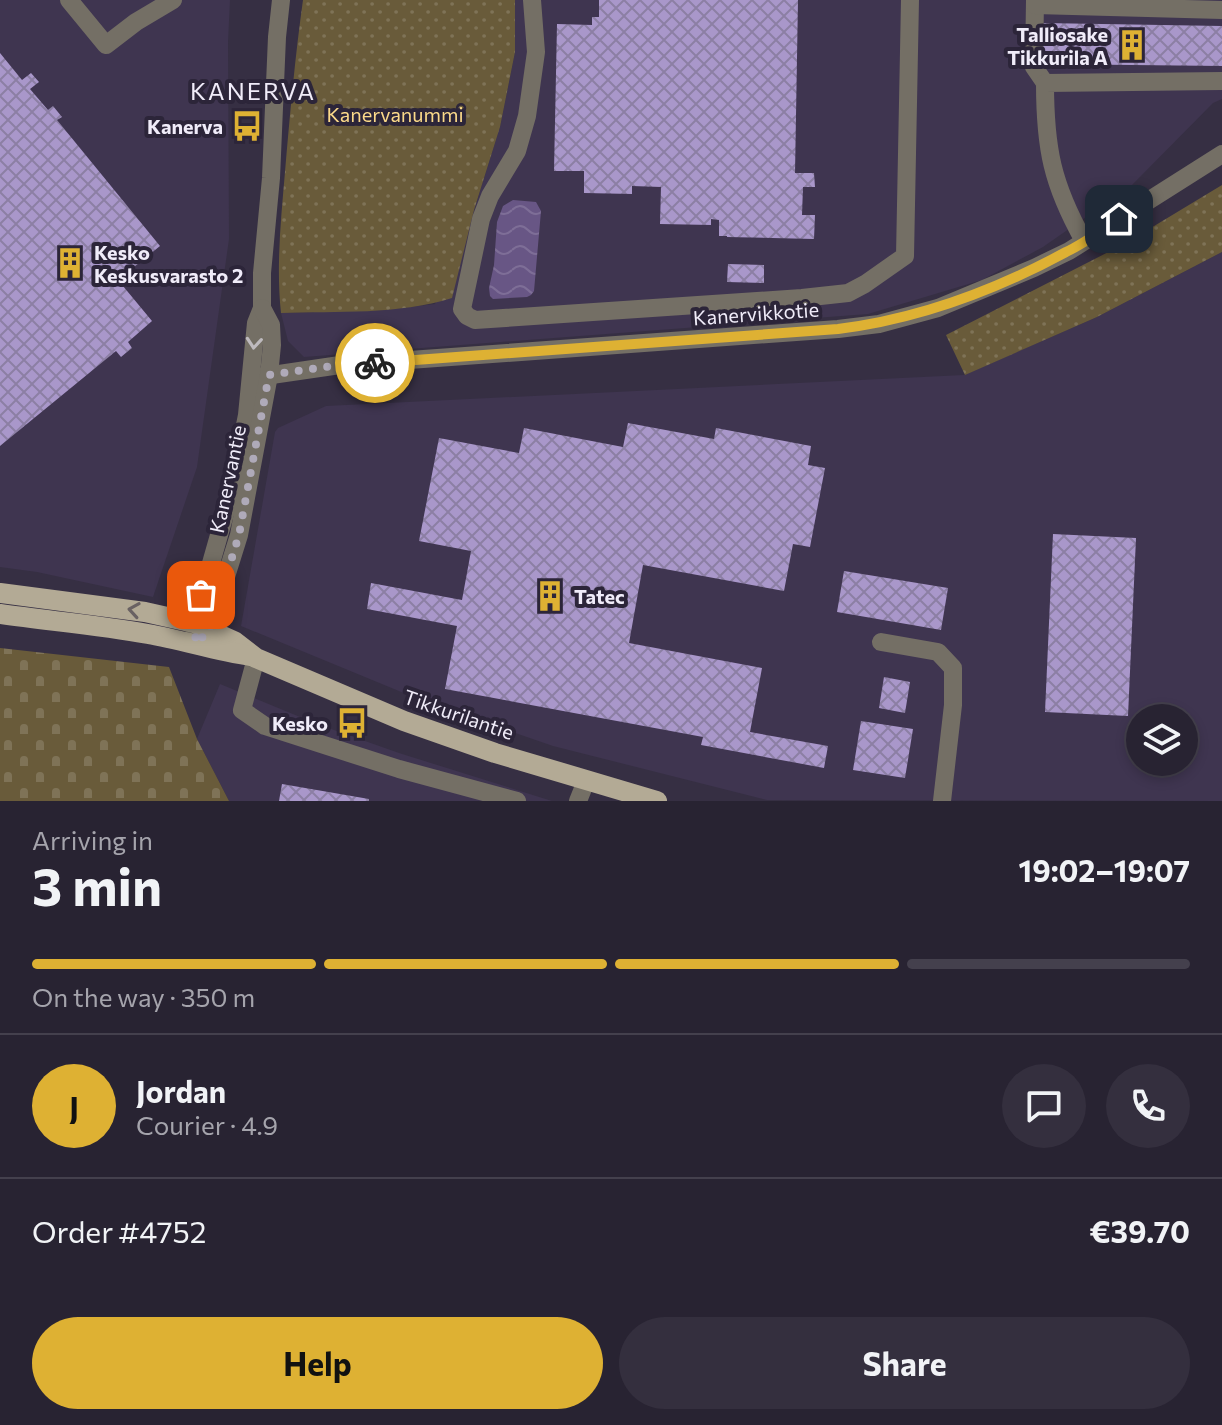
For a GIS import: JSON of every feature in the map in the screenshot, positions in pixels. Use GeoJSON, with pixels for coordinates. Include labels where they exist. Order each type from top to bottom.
{"type":"FeatureCollection","features":[{"type":"Feature","properties":{"kind":"main road","name":"Tikkurilantie"},"geometry":{"type":"LineString","coordinates":[[0,593],[145,612],[234,641],[254,657],[404,721],[495,753],[657,801]]}},
{"type":"Feature","properties":{"kind":"main road","name":"Tikkurilantie"},"geometry":{"type":"LineString","coordinates":[[0,614],[144,633],[199,632]]}},
{"type":"Feature","properties":{"kind":"street"},"geometry":{"type":"LineString","coordinates":[[69,0],[106,45],[173,0]]}},
{"type":"Feature","properties":{"kind":"street","name":"Kanervantie"},"geometry":{"type":"LineString","coordinates":[[199,632],[239,535],[260,377],[256,323],[262,308],[279,0]]}},
{"type":"Feature","properties":{"kind":"street"},"geometry":{"type":"LineString","coordinates":[[532,0],[536,52],[527,116],[517,151],[490,196],[481,219],[462,309],[475,320],[848,293],[905,256],[910,0]]}},
{"type":"Feature","properties":{"kind":"street"},"geometry":{"type":"LineString","coordinates":[[1084,241],[1068,212],[1053,171],[1045,124],[1045,83],[1034,67],[1035,3],[1222,10]]}},
{"type":"Feature","properties":{"kind":"street"},"geometry":{"type":"LineString","coordinates":[[1045,83],[1222,81]]}},
{"type":"Feature","properties":{"kind":"street","name":"Kanervikkotie"},"geometry":{"type":"LineString","coordinates":[[260,377],[340,365],[879,324],[938,308],[980,292],[1069,251],[1222,154]]}},
{"type":"Feature","properties":{"kind":"street"},"geometry":{"type":"LineString","coordinates":[[881,642],[938,652],[953,668],[953,705],[942,801]]}},
{"type":"Feature","properties":{"kind":"street"},"geometry":{"type":"LineString","coordinates":[[254,657],[242,710],[265,726],[399,769],[517,801]]}},
{"type":"Feature","properties":{"kind":"street"},"geometry":{"type":"LineString","coordinates":[[578,801],[586,781]]}},
{"type":"Feature","properties":{"kind":"shaded area"},"geometry":{"type":"Polygon","coordinates":[[[0,0],[230,0],[229,239],[197,467],[153,597],[0,567],[0,0]]]}},
{"type":"Feature","properties":{"kind":"shaded area"},"geometry":{"type":"Polygon","coordinates":[[[515,0],[1222,0],[1222,99],[1213,103],[1132,185],[1043,247],[982,280],[868,314],[304,357],[288,341],[281,313],[384,310],[435,304],[474,210],[500,127],[515,52],[515,0]]]}},
{"type":"Feature","properties":{"kind":"shaded area"},"geometry":{"type":"Polygon","coordinates":[[[1222,252],[1222,801],[767,800],[553,746],[428,703],[241,626],[275,432],[326,406],[964,375],[1097,317],[1222,252]]]}},
{"type":"Feature","properties":{"kind":"shaded area"},"geometry":{"type":"Polygon","coordinates":[[[220,684],[317,724],[399,753],[552,801],[229,801],[197,739],[220,684]]]}},
{"type":"Feature","properties":{"kind":"green space","name":"Kanervanummi"},"geometry":{"type":"Polygon","coordinates":[[[303,0],[515,0],[515,52],[500,127],[474,210],[452,298],[389,310],[281,313],[281,225],[303,0]]]}},
{"type":"Feature","properties":{"kind":"green space"},"geometry":{"type":"Polygon","coordinates":[[[1222,185],[1222,252],[1097,317],[965,375],[946,335],[1126,243],[1222,185]]]}},
{"type":"Feature","properties":{"kind":"green space"},"geometry":{"type":"Polygon","coordinates":[[[0,648],[169,667],[197,739],[229,801],[0,801],[0,648]]]}},
{"type":"Feature","properties":{"kind":"water"},"geometry":{"type":"Polygon","coordinates":[[[513,200],[536,202],[541,211],[534,291],[527,297],[493,299],[489,288],[497,222],[503,206],[513,200]]]}},
{"type":"Feature","properties":{"kind":"building"},"geometry":{"type":"Polygon","coordinates":[[[599,0],[798,0],[795,173],[814,173],[815,187],[803,187],[802,215],[815,215],[814,239],[719,236],[719,220],[711,219],[711,225],[660,224],[661,187],[632,186],[632,194],[584,193],[584,171],[554,171],[557,24],[592,25],[592,17],[599,17],[599,0]]]}},
{"type":"Feature","properties":{"kind":"building","name":"Talliosake Tikkurila A"},"geometry":{"type":"Polygon","coordinates":[[[1042,23],[1222,26],[1222,66],[1041,64],[1042,23]]]}},
{"type":"Feature","properties":{"kind":"building","name":"Kesko Keskusvarasto 2"},"geometry":{"type":"Polygon","coordinates":[[[0,53],[22,80],[31,73],[39,82],[30,89],[48,110],[53,106],[62,117],[57,120],[160,246],[118,280],[152,321],[128,342],[132,348],[121,357],[116,351],[0,446],[0,53]]]}},
{"type":"Feature","properties":{"kind":"building"},"geometry":{"type":"Polygon","coordinates":[[[728,264],[764,265],[764,283],[727,282],[728,264]]]}},
{"type":"Feature","properties":{"kind":"building","name":"Tatec"},"geometry":{"type":"Polygon","coordinates":[[[628,423],[714,439],[716,428],[811,446],[808,465],[825,468],[810,547],[793,544],[784,591],[643,565],[629,643],[762,668],[750,732],[828,746],[824,768],[701,745],[703,737],[445,689],[457,626],[367,609],[371,583],[462,600],[471,551],[419,541],[439,438],[519,453],[524,428],[623,447],[628,423]]]}},
{"type":"Feature","properties":{"kind":"building"},"geometry":{"type":"Polygon","coordinates":[[[1053,534],[1136,538],[1126,716],[1045,712],[1053,534]]]}},
{"type":"Feature","properties":{"kind":"building"},"geometry":{"type":"Polygon","coordinates":[[[844,571],[948,588],[941,630],[837,612],[844,571]]]}},
{"type":"Feature","properties":{"kind":"building"},"geometry":{"type":"Polygon","coordinates":[[[884,677],[910,682],[905,713],[879,708],[884,677]]]}},
{"type":"Feature","properties":{"kind":"building"},"geometry":{"type":"Polygon","coordinates":[[[861,721],[913,729],[905,778],[853,770],[861,721]]]}},
{"type":"Feature","properties":{"kind":"building"},"geometry":{"type":"Polygon","coordinates":[[[282,784],[369,799],[369,801],[279,801],[282,784]]]}},
{"type":"Feature","properties":{"kind":"way so far"},"geometry":{"type":"LineString","coordinates":[[201,595],[194,623],[196,643],[209,631],[239,535],[269,375],[375,363]]}},
{"type":"Feature","properties":{"kind":"place","name":"Talliosake Tikkurila A"},"geometry":{"type":"Point","coordinates":[1132,45]}},
{"type":"Feature","properties":{"kind":"place","name":"Kanerva"},"geometry":{"type":"Point","coordinates":[247,126]}},
{"type":"Feature","properties":{"kind":"place","name":"Kesko Keskusvarasto 2"},"geometry":{"type":"Point","coordinates":[70,263]}},
{"type":"Feature","properties":{"kind":"place","name":"Tatec"},"geometry":{"type":"Point","coordinates":[550,596]}},
{"type":"Feature","properties":{"kind":"place","name":"Kesko"},"geometry":{"type":"Point","coordinates":[352,723]}},
{"type":"Feature","properties":{"kind":"district","name":"KANERVA"},"geometry":{"type":"Point","coordinates":[253,90]}},
{"type":"Feature","properties":{"kind":"route"},"geometry":{"type":"LineString","coordinates":[[375,363],[879,324],[913,316],[980,292],[1069,251],[1119,219]]}}]}
